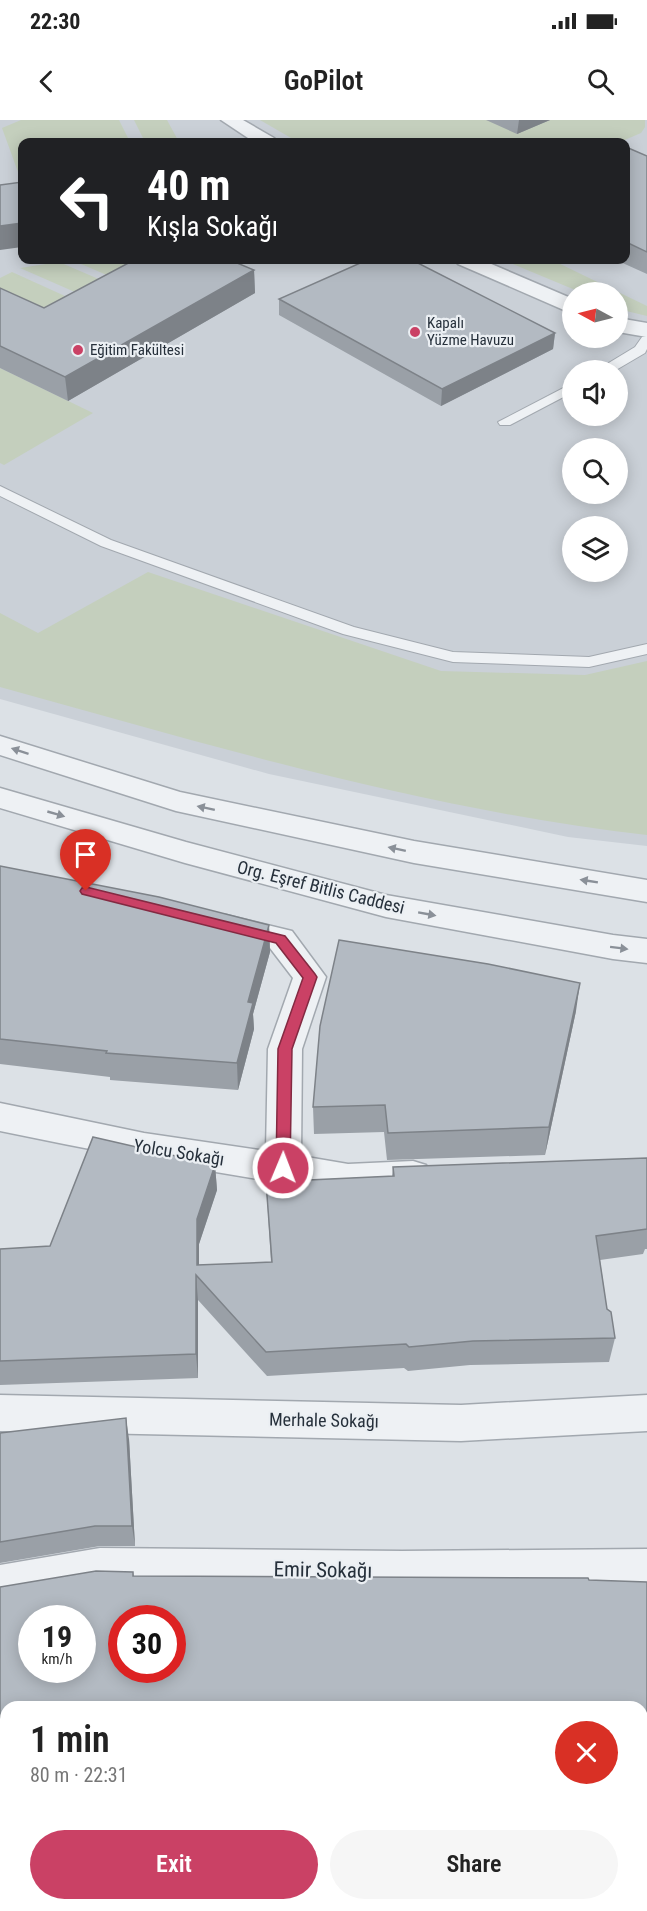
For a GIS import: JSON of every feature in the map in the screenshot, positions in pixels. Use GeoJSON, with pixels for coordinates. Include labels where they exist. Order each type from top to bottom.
{"type":"FeatureCollection","features":[{"type":"Feature","properties":{"kind":"street"},"geometry":{"type":"LineString","coordinates":[[230,120],[260,138]]}},
{"type":"Feature","properties":{"kind":"street"},"geometry":{"type":"LineString","coordinates":[[474,264],[562,302]]}},
{"type":"Feature","properties":{"kind":"street"},"geometry":{"type":"LineString","coordinates":[[628,327],[647,330]]}},
{"type":"Feature","properties":{"kind":"street"},"geometry":{"type":"LineString","coordinates":[[0,745],[176,801],[414,852],[647,891]]}},
{"type":"Feature","properties":{"kind":"street","name":"Org. Eşref Bitlis Caddesi"},"geometry":{"type":"LineString","coordinates":[[0,798],[185,852],[386,906],[613,947],[647,951]]}},
{"type":"Feature","properties":{"kind":"street"},"geometry":{"type":"LineString","coordinates":[[202,920],[281,939],[310,977],[285,1049],[283,1168]]}},
{"type":"Feature","properties":{"kind":"street","name":"Yolcu Sokağı"},"geometry":{"type":"LineString","coordinates":[[0,1117],[144,1147],[348,1178],[444,1174]]}},
{"type":"Feature","properties":{"kind":"street","name":"Merhale Sokağı"},"geometry":{"type":"LineString","coordinates":[[0,1413],[461,1423],[647,1413]]}},
{"type":"Feature","properties":{"kind":"street","name":"Emir Sokağı"},"geometry":{"type":"LineString","coordinates":[[0,1585],[100,1568],[391,1571],[647,1569]]}},
{"type":"Feature","properties":{"kind":"lane"},"geometry":{"type":"LineString","coordinates":[[624,360],[640,351],[647,340]]}},
{"type":"Feature","properties":{"kind":"lane"},"geometry":{"type":"LineString","coordinates":[[505,422],[562,393]]}},
{"type":"Feature","properties":{"kind":"lane"},"geometry":{"type":"LineString","coordinates":[[0,490],[106,543],[349,631],[453,657],[589,662],[647,649]]}},
{"type":"Feature","properties":{"kind":"shaded area"},"geometry":{"type":"Polygon","coordinates":[[[0,120],[647,120],[647,846],[568,837],[269,774],[0,699],[0,120]]]}},
{"type":"Feature","properties":{"kind":"green space"},"geometry":{"type":"Polygon","coordinates":[[[21,120],[119,120],[128,138],[18,138],[18,172],[2,128],[21,120]]]}},
{"type":"Feature","properties":{"kind":"green space"},"geometry":{"type":"Polygon","coordinates":[[[134,120],[167,120],[177,138],[143,138],[134,120]]]}},
{"type":"Feature","properties":{"kind":"green space"},"geometry":{"type":"Polygon","coordinates":[[[260,120],[645,120],[645,127],[641,133],[629,138],[291,138],[260,120]]]}},
{"type":"Feature","properties":{"kind":"green space"},"geometry":{"type":"Polygon","coordinates":[[[64,264],[108,283],[84,296],[20,268],[64,264]]]}},
{"type":"Feature","properties":{"kind":"green space"},"geometry":{"type":"Polygon","coordinates":[[[81,264],[144,264],[116,279],[81,264]]]}},
{"type":"Feature","properties":{"kind":"green space"},"geometry":{"type":"Polygon","coordinates":[[[513,264],[560,264],[597,282],[562,282],[562,285],[513,264]]]}},
{"type":"Feature","properties":{"kind":"green space"},"geometry":{"type":"Polygon","coordinates":[[[12,272],[76,301],[47,316],[0,295],[0,278],[12,272]]]}},
{"type":"Feature","properties":{"kind":"green space"},"geometry":{"type":"Polygon","coordinates":[[[628,297],[647,306],[647,316],[628,311],[628,297]]]}},
{"type":"Feature","properties":{"kind":"green space"},"geometry":{"type":"Polygon","coordinates":[[[0,368],[93,413],[4,465],[0,463],[0,368]]]}},
{"type":"Feature","properties":{"kind":"green space"},"geometry":{"type":"Polygon","coordinates":[[[148,572],[441,671],[585,675],[647,661],[647,835],[483,810],[402,793],[240,753],[0,687],[0,613],[38,633],[148,572]]]}},
{"type":"Feature","properties":{"kind":"building"},"geometry":{"type":"Polygon","coordinates":[[[630,149],[647,156],[647,252],[630,244],[630,149]]]}},
{"type":"Feature","properties":{"kind":"building"},"geometry":{"type":"Polygon","coordinates":[[[18,183],[18,224],[0,226],[0,185],[18,183]]]}},
{"type":"Feature","properties":{"kind":"building","name":"Eğitim Fakültesi"},"geometry":{"type":"Polygon","coordinates":[[[126,264],[240,264],[254,270],[65,377],[0,346],[0,288],[44,308],[126,264]]]}},
{"type":"Feature","properties":{"kind":"building","name":"Kapalı Yüzme Havuzu"},"geometry":{"type":"Polygon","coordinates":[[[358,264],[420,264],[555,333],[442,389],[279,299],[358,264]]]}},
{"type":"Feature","properties":{"kind":"building"},"geometry":{"type":"Polygon","coordinates":[[[0,866],[159,897],[269,925],[248,1002],[253,1003],[237,1063],[106,1053],[107,1051],[0,1039],[0,866]]]}},
{"type":"Feature","properties":{"kind":"building"},"geometry":{"type":"Polygon","coordinates":[[[339,940],[488,964],[580,983],[549,1127],[388,1133],[385,1105],[313,1107],[320,1026],[339,940]]]}},
{"type":"Feature","properties":{"kind":"building"},"geometry":{"type":"Polygon","coordinates":[[[93,1137],[215,1165],[197,1219],[197,1265],[272,1262],[266,1182],[394,1176],[393,1167],[647,1158],[647,1229],[596,1236],[607,1309],[611,1312],[615,1338],[473,1341],[409,1347],[406,1344],[266,1352],[196,1275],[196,1354],[0,1361],[0,1249],[50,1246],[93,1137]]]}},
{"type":"Feature","properties":{"kind":"building"},"geometry":{"type":"Polygon","coordinates":[[[126,1418],[132,1526],[95,1526],[0,1542],[0,1433],[126,1418]]]}},
{"type":"Feature","properties":{"kind":"building"},"geometry":{"type":"Polygon","coordinates":[[[96,1571],[133,1572],[133,1576],[588,1578],[589,1580],[647,1582],[647,1701],[0,1701],[0,1587],[96,1571]]]}},
{"type":"Feature","properties":{"kind":"place","name":"Kapalı Yüzme Havuzu"},"geometry":{"type":"Point","coordinates":[415,332]}},
{"type":"Feature","properties":{"kind":"place","name":"Eğitim Fakültesi"},"geometry":{"type":"Point","coordinates":[78,350]}},
{"type":"Feature","properties":{"kind":"route"},"geometry":{"type":"LineString","coordinates":[[86,891],[281,939],[310,977],[285,1049],[283,1168]]}}]}
